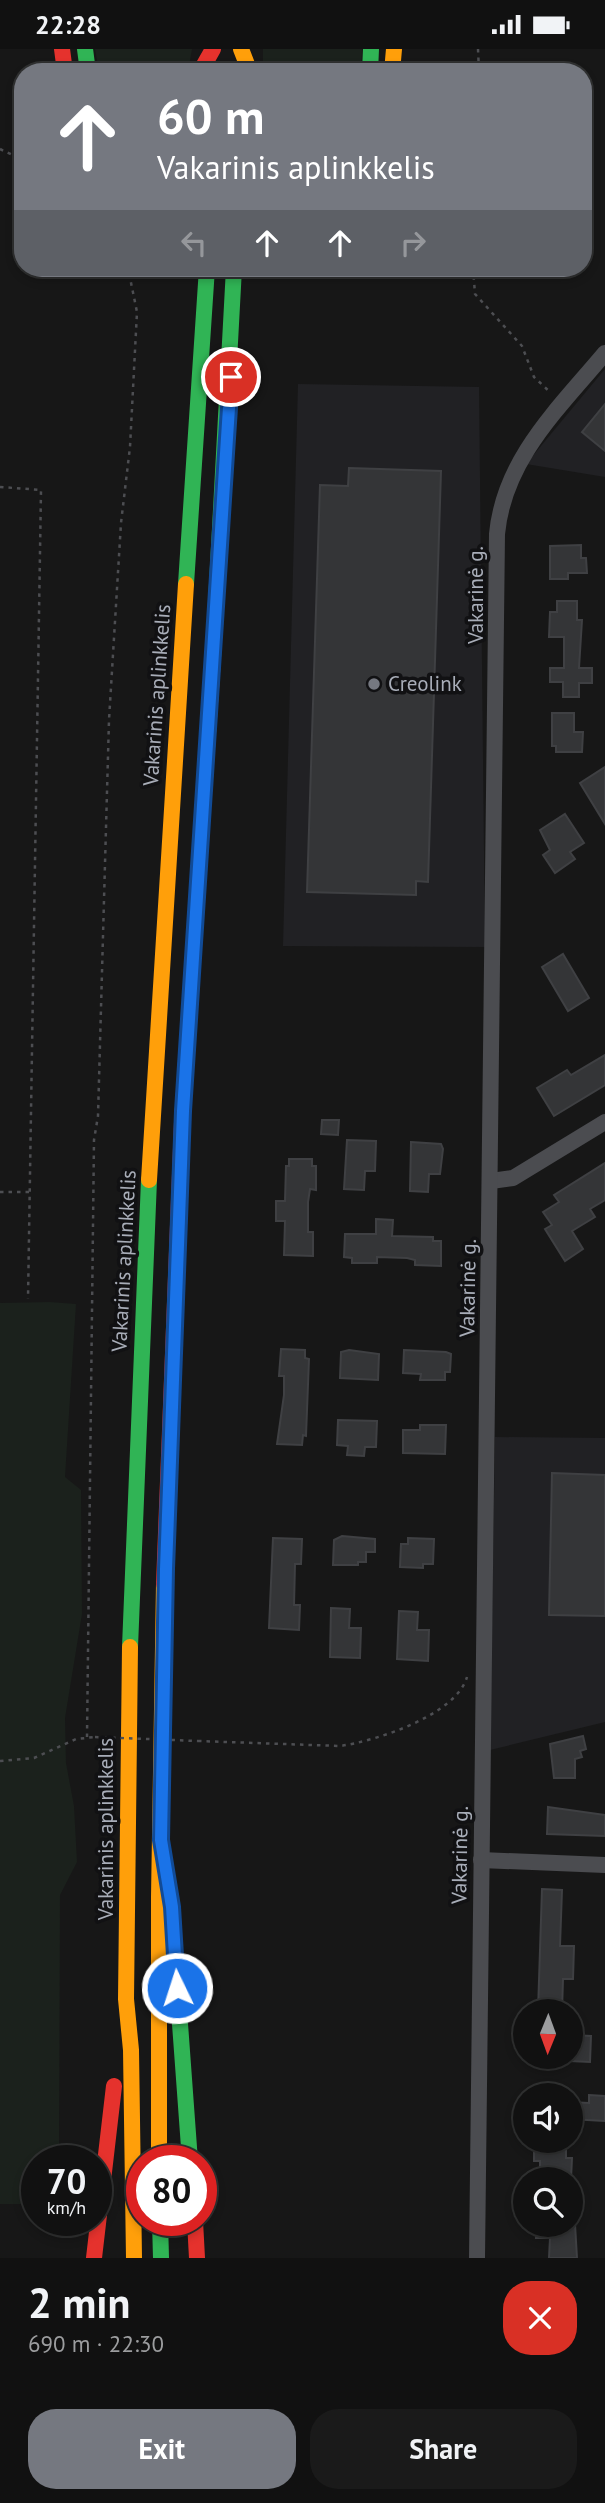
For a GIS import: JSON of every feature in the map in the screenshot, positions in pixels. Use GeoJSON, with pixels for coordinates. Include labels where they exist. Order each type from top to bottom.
{"type":"FeatureCollection","features":[{"type":"Feature","properties":{"kind":"highway"},"geometry":{"type":"LineString","coordinates":[[204,277],[206,285]]}},
{"type":"Feature","properties":{"kind":"highway","name":"Vakarinis aplinkkelis"},"geometry":{"type":"LineString","coordinates":[[134,2258],[131,2050],[126,1999],[128,1711],[146,1239],[164,903],[206,277]]}},
{"type":"Feature","properties":{"kind":"highway"},"geometry":{"type":"LineString","coordinates":[[159,2145],[158,1929],[166,1581],[183,1111],[230,400],[233,277]]}},
{"type":"Feature","properties":{"kind":"highway"},"geometry":{"type":"LineString","coordinates":[[233,285],[237,277]]}},
{"type":"Feature","properties":{"kind":"highway"},"geometry":{"type":"LineString","coordinates":[[161,1840],[172,1907],[189,2145]]}},
{"type":"Feature","properties":{"kind":"highway"},"geometry":{"type":"LineString","coordinates":[[93,2258],[111,2128],[117,2048],[126,1999]]}},
{"type":"Feature","properties":{"kind":"highway"},"geometry":{"type":"LineString","coordinates":[[160,2236],[161,2258]]}},
{"type":"Feature","properties":{"kind":"highway"},"geometry":{"type":"LineString","coordinates":[[196,2236],[197,2258]]}},
{"type":"Feature","properties":{"kind":"street","name":"Vakarinė g."},"geometry":{"type":"LineString","coordinates":[[477,2258],[499,515],[521,457],[605,353]]}},
{"type":"Feature","properties":{"kind":"street"},"geometry":{"type":"LineString","coordinates":[[491,1181],[513,1178],[605,1122]]}},
{"type":"Feature","properties":{"kind":"street"},"geometry":{"type":"LineString","coordinates":[[481,1860],[605,1865]]}},
{"type":"Feature","properties":{"kind":"path"},"geometry":{"type":"LineString","coordinates":[[87,1737],[94,1140],[98,1116],[109,720],[121,523],[130,447],[137,312],[130,277]]}},
{"type":"Feature","properties":{"kind":"path"},"geometry":{"type":"LineString","coordinates":[[474,277],[475,294],[522,346],[534,377],[565,401]]}},
{"type":"Feature","properties":{"kind":"path"},"geometry":{"type":"LineString","coordinates":[[0,487],[41,490],[28,1299]]}},
{"type":"Feature","properties":{"kind":"path"},"geometry":{"type":"LineString","coordinates":[[0,1192],[29,1192]]}},
{"type":"Feature","properties":{"kind":"path"},"geometry":{"type":"LineString","coordinates":[[0,1761],[34,1758],[87,1737],[340,1746],[355,1744],[394,1733],[435,1711],[456,1697],[464,1688],[467,1677]]}},
{"type":"Feature","properties":{"kind":"shaded area"},"geometry":{"type":"Polygon","coordinates":[[[95,49],[192,49],[190,63],[97,63],[95,49]]]}},
{"type":"Feature","properties":{"kind":"shaded area"},"geometry":{"type":"Polygon","coordinates":[[[263,49],[362,49],[361,63],[263,63],[263,49]]]}},
{"type":"Feature","properties":{"kind":"shaded area"},"geometry":{"type":"Polygon","coordinates":[[[605,369],[605,477],[526,464],[605,369]]]}},
{"type":"Feature","properties":{"kind":"shaded area"},"geometry":{"type":"Polygon","coordinates":[[[298,384],[479,387],[485,947],[283,946],[298,384]]]}},
{"type":"Feature","properties":{"kind":"shaded area"},"geometry":{"type":"Polygon","coordinates":[[[0,1303],[76,1304],[65,1477],[81,1490],[82,1614],[65,1718],[66,1763],[74,1806],[77,1862],[60,1895],[59,2145],[21,2145],[21,2204],[0,2204],[0,1303]]]}},
{"type":"Feature","properties":{"kind":"shaded area"},"geometry":{"type":"Polygon","coordinates":[[[495,1437],[605,1438],[605,1722],[490,1750],[495,1437]]]}},
{"type":"Feature","properties":{"kind":"building"},"geometry":{"type":"Polygon","coordinates":[[[605,404],[605,451],[582,432],[605,404]]]}},
{"type":"Feature","properties":{"kind":"building","name":"Creolink"},"geometry":{"type":"Polygon","coordinates":[[[349,468],[441,471],[428,882],[416,881],[416,895],[307,892],[320,485],[348,486],[349,468]]]}},
{"type":"Feature","properties":{"kind":"building"},"geometry":{"type":"Polygon","coordinates":[[[581,545],[581,558],[586,558],[587,573],[568,573],[568,579],[550,579],[550,546],[581,545]]]}},
{"type":"Feature","properties":{"kind":"building"},"geometry":{"type":"Polygon","coordinates":[[[557,601],[577,601],[577,620],[582,620],[579,668],[592,668],[592,683],[579,683],[579,697],[563,697],[563,682],[550,682],[550,668],[564,668],[564,637],[549,637],[550,612],[557,612],[557,601]]]}},
{"type":"Feature","properties":{"kind":"building"},"geometry":{"type":"Polygon","coordinates":[[[552,713],[574,713],[574,732],[583,732],[582,752],[556,752],[556,746],[552,746],[552,713]]]}},
{"type":"Feature","properties":{"kind":"building"},"geometry":{"type":"Polygon","coordinates":[[[605,767],[605,824],[580,783],[605,767]]]}},
{"type":"Feature","properties":{"kind":"building"},"geometry":{"type":"Polygon","coordinates":[[[565,814],[584,843],[570,852],[575,859],[555,873],[543,855],[550,850],[540,830],[565,814]]]}},
{"type":"Feature","properties":{"kind":"building"},"geometry":{"type":"Polygon","coordinates":[[[563,954],[589,998],[568,1011],[542,967],[563,954]]]}},
{"type":"Feature","properties":{"kind":"building"},"geometry":{"type":"Polygon","coordinates":[[[605,1055],[605,1085],[554,1116],[537,1088],[567,1070],[571,1075],[605,1055]]]}},
{"type":"Feature","properties":{"kind":"building"},"geometry":{"type":"Polygon","coordinates":[[[322,1120],[339,1120],[338,1135],[321,1134],[322,1120]]]}},
{"type":"Feature","properties":{"kind":"building"},"geometry":{"type":"Polygon","coordinates":[[[347,1140],[376,1141],[375,1171],[365,1171],[364,1190],[344,1189],[347,1140]]]}},
{"type":"Feature","properties":{"kind":"building"},"geometry":{"type":"Polygon","coordinates":[[[411,1142],[441,1144],[443,1149],[440,1174],[429,1174],[428,1192],[410,1191],[411,1142]]]}},
{"type":"Feature","properties":{"kind":"building"},"geometry":{"type":"Polygon","coordinates":[[[289,1159],[312,1159],[312,1166],[316,1166],[316,1190],[310,1189],[308,1202],[308,1232],[313,1232],[313,1256],[284,1255],[285,1221],[276,1221],[276,1201],[285,1201],[286,1166],[289,1166],[289,1159]]]}},
{"type":"Feature","properties":{"kind":"building"},"geometry":{"type":"Polygon","coordinates":[[[605,1163],[605,1200],[590,1209],[595,1217],[572,1231],[583,1249],[565,1261],[545,1229],[552,1225],[543,1212],[559,1202],[554,1195],[605,1163]]]}},
{"type":"Feature","properties":{"kind":"building"},"geometry":{"type":"Polygon","coordinates":[[[376,1219],[393,1220],[392,1236],[433,1237],[433,1241],[441,1241],[441,1266],[415,1265],[415,1260],[407,1258],[377,1257],[377,1263],[352,1263],[352,1258],[344,1257],[345,1234],[376,1234],[376,1219]]]}},
{"type":"Feature","properties":{"kind":"building"},"geometry":{"type":"Polygon","coordinates":[[[281,1349],[305,1350],[305,1358],[309,1359],[306,1436],[303,1435],[302,1445],[277,1444],[284,1395],[284,1376],[279,1376],[281,1349]]]}},
{"type":"Feature","properties":{"kind":"building"},"geometry":{"type":"Polygon","coordinates":[[[349,1350],[379,1354],[378,1380],[340,1378],[341,1352],[349,1350]]]}},
{"type":"Feature","properties":{"kind":"building"},"geometry":{"type":"Polygon","coordinates":[[[404,1350],[451,1354],[450,1372],[445,1372],[445,1380],[420,1380],[421,1374],[403,1373],[404,1350]]]}},
{"type":"Feature","properties":{"kind":"building"},"geometry":{"type":"Polygon","coordinates":[[[338,1420],[377,1421],[376,1447],[365,1447],[364,1456],[347,1455],[348,1446],[337,1445],[338,1420]]]}},
{"type":"Feature","properties":{"kind":"building"},"geometry":{"type":"Polygon","coordinates":[[[420,1425],[446,1425],[445,1454],[403,1453],[403,1430],[420,1430],[420,1425]]]}},
{"type":"Feature","properties":{"kind":"building"},"geometry":{"type":"Polygon","coordinates":[[[552,1473],[605,1475],[605,1616],[549,1615],[552,1473]]]}},
{"type":"Feature","properties":{"kind":"building"},"geometry":{"type":"Polygon","coordinates":[[[342,1536],[375,1539],[375,1552],[366,1552],[366,1562],[358,1562],[358,1565],[333,1565],[334,1540],[342,1536]]]}},
{"type":"Feature","properties":{"kind":"building"},"geometry":{"type":"Polygon","coordinates":[[[273,1538],[302,1539],[301,1564],[295,1564],[294,1605],[300,1605],[299,1630],[269,1628],[273,1538]]]}},
{"type":"Feature","properties":{"kind":"building"},"geometry":{"type":"Polygon","coordinates":[[[408,1538],[434,1539],[433,1564],[423,1564],[423,1568],[400,1567],[401,1544],[408,1544],[408,1538]]]}},
{"type":"Feature","properties":{"kind":"building"},"geometry":{"type":"Polygon","coordinates":[[[331,1608],[350,1609],[349,1628],[361,1628],[360,1658],[330,1657],[331,1608]]]}},
{"type":"Feature","properties":{"kind":"building"},"geometry":{"type":"Polygon","coordinates":[[[399,1611],[418,1612],[417,1630],[429,1630],[428,1661],[397,1659],[399,1611]]]}},
{"type":"Feature","properties":{"kind":"building"},"geometry":{"type":"Polygon","coordinates":[[[583,1736],[586,1749],[580,1751],[582,1757],[575,1759],[575,1778],[554,1778],[550,1744],[583,1736]]]}},
{"type":"Feature","properties":{"kind":"building"},"geometry":{"type":"Polygon","coordinates":[[[548,1807],[605,1815],[605,1836],[547,1834],[548,1807]]]}},
{"type":"Feature","properties":{"kind":"building"},"geometry":{"type":"Polygon","coordinates":[[[542,1889],[562,1890],[560,1946],[574,1946],[573,1979],[563,1979],[562,1999],[538,1999],[542,1889]]]}},
{"type":"Feature","properties":{"kind":"building"},"geometry":{"type":"Polygon","coordinates":[[[583,2036],[591,2036],[590,2062],[583,2062],[583,2036]]]}},
{"type":"Feature","properties":{"kind":"building"},"geometry":{"type":"Polygon","coordinates":[[[589,2095],[605,2096],[605,2121],[583,2120],[583,2103],[589,2103],[589,2095]]]}},
{"type":"Feature","properties":{"kind":"building"},"geometry":{"type":"Polygon","coordinates":[[[534,2153],[566,2153],[566,2158],[572,2158],[572,2167],[540,2167],[540,2161],[534,2161],[534,2153]]]}},
{"type":"Feature","properties":{"kind":"building"},"geometry":{"type":"Polygon","coordinates":[[[576,2237],[577,2258],[549,2258],[550,2238],[536,2238],[576,2237]]]}},
{"type":"Feature","properties":{"kind":"traffic: fast"},"geometry":{"type":"LineString","coordinates":[[85,49],[87,63]]}},
{"type":"Feature","properties":{"kind":"traffic: fast"},"geometry":{"type":"LineString","coordinates":[[370,63],[371,49]]}},
{"type":"Feature","properties":{"kind":"traffic: fast"},"geometry":{"type":"LineString","coordinates":[[186,584],[206,277]]}},
{"type":"Feature","properties":{"kind":"traffic: fast"},"geometry":{"type":"LineString","coordinates":[[213,658],[234,277]]}},
{"type":"Feature","properties":{"kind":"traffic: fast"},"geometry":{"type":"LineString","coordinates":[[130,1647],[149,1180]]}},
{"type":"Feature","properties":{"kind":"traffic: fast"},"geometry":{"type":"LineString","coordinates":[[176,1969],[189,2145]]}},
{"type":"Feature","properties":{"kind":"traffic: fast"},"geometry":{"type":"LineString","coordinates":[[160,2236],[161,2258]]}},
{"type":"Feature","properties":{"kind":"traffic: slow"},"geometry":{"type":"LineString","coordinates":[[241,49],[246,63]]}},
{"type":"Feature","properties":{"kind":"traffic: slow"},"geometry":{"type":"LineString","coordinates":[[393,63],[394,49]]}},
{"type":"Feature","properties":{"kind":"traffic: slow"},"geometry":{"type":"LineString","coordinates":[[149,1180],[186,584]]}},
{"type":"Feature","properties":{"kind":"traffic: slow"},"geometry":{"type":"LineString","coordinates":[[182,1122],[213,658]]}},
{"type":"Feature","properties":{"kind":"traffic: slow"},"geometry":{"type":"LineString","coordinates":[[159,2145],[159,1897],[164,1584]]}},
{"type":"Feature","properties":{"kind":"traffic: slow"},"geometry":{"type":"LineString","coordinates":[[130,1647],[126,1999],[131,2050],[134,2258]]}},
{"type":"Feature","properties":{"kind":"traffic: jam"},"geometry":{"type":"LineString","coordinates":[[62,49],[64,63]]}},
{"type":"Feature","properties":{"kind":"traffic: jam"},"geometry":{"type":"LineString","coordinates":[[205,63],[213,49]]}},
{"type":"Feature","properties":{"kind":"traffic: jam"},"geometry":{"type":"LineString","coordinates":[[164,1584],[182,1122]]}},
{"type":"Feature","properties":{"kind":"traffic: jam"},"geometry":{"type":"LineString","coordinates":[[94,2258],[114,2086]]}},
{"type":"Feature","properties":{"kind":"traffic: jam"},"geometry":{"type":"LineString","coordinates":[[196,2236],[197,2258]]}},
{"type":"Feature","properties":{"kind":"place","name":"Creolink"},"geometry":{"type":"Point","coordinates":[374,684]}},
{"type":"Feature","properties":{"kind":"route"},"geometry":{"type":"LineString","coordinates":[[177,1988],[172,1907],[161,1840],[172,1364],[194,914],[231,377]]}}]}
